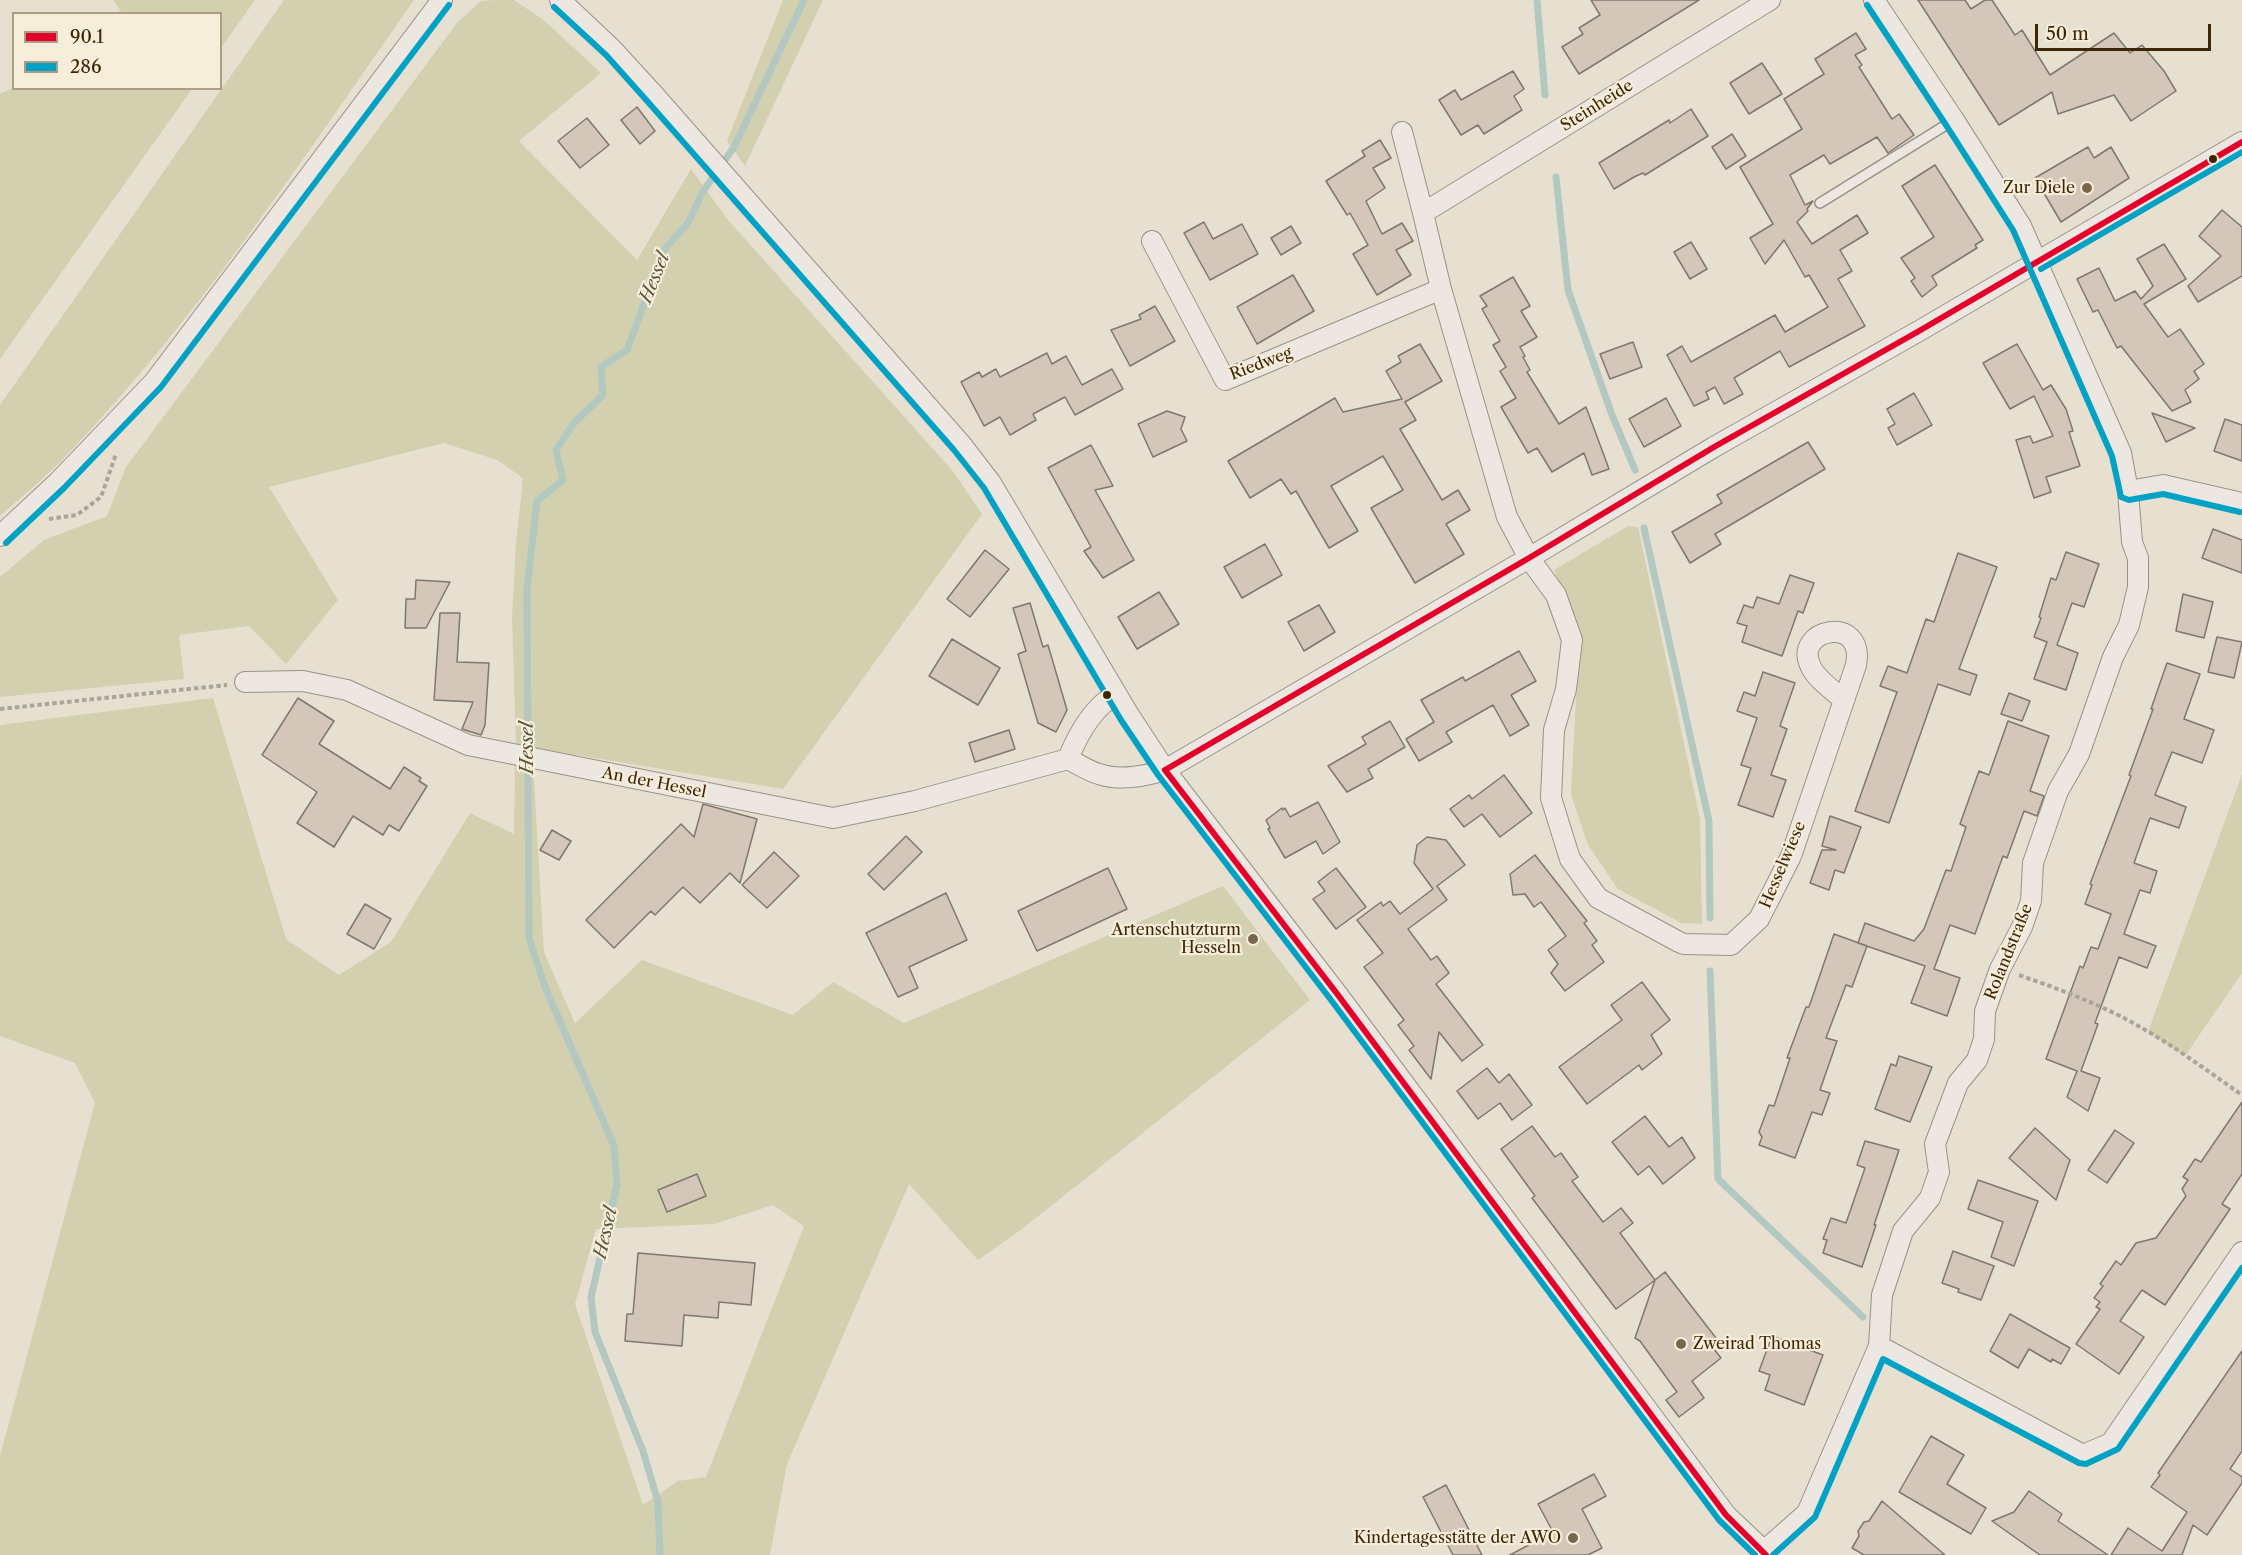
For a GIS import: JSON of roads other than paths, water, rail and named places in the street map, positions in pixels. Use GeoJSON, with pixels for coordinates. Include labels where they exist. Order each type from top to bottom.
{"type":"FeatureCollection","features":[{"type":"Feature","properties":{"kind":"street"},"geometry":{"type":"LineString","coordinates":[[0,536],[58,482],[154,382],[442,0]]}},
{"type":"Feature","properties":{"kind":"street"},"geometry":{"type":"LineString","coordinates":[[560,0],[612,49],[961,444],[991,483],[1116,694],[1165,770],[1338,995],[1726,1515],[1765,1553]]}},
{"type":"Feature","properties":{"kind":"street","name":"Steinheide"},"geometry":{"type":"LineString","coordinates":[[1423,213],[1770,0]]}},
{"type":"Feature","properties":{"kind":"street","name":"Rolandstraße"},"geometry":{"type":"LineString","coordinates":[[1765,1553],[1807,1514],[1879,1346],[1882,1295],[1903,1231],[1930,1198],[1939,1172],[1935,1144],[1958,1083],[1977,1060],[1984,1039],[1985,1011],[2000,969],[2022,927],[2031,901],[2034,862],[2058,791],[2079,754],[2112,657],[2129,625],[2134,608],[2138,558],[2132,542],[2128,491],[2121,453],[2021,226],[1874,0]]}},
{"type":"Feature","properties":{"kind":"street"},"geometry":{"type":"LineString","coordinates":[[1402,132],[1441,289],[1507,517],[1529,558]]}},
{"type":"Feature","properties":{"kind":"street"},"geometry":{"type":"LineString","coordinates":[[1116,694],[1106,699],[1080,731],[1068,759],[1100,775],[1137,777],[1165,770],[1529,558],[1714,447],[1919,331],[2242,142]]}},
{"type":"Feature","properties":{"kind":"street","name":"Riedweg"},"geometry":{"type":"LineString","coordinates":[[1152,241],[1225,380],[1441,289]]}},
{"type":"Feature","properties":{"kind":"street"},"geometry":{"type":"LineString","coordinates":[[2128,491],[2163,485],[2242,503]]}},
{"type":"Feature","properties":{"kind":"street","name":"Hesselwiese"},"geometry":{"type":"LineString","coordinates":[[1529,558],[1556,595],[1572,640],[1566,689],[1554,730],[1551,798],[1570,859],[1598,898],[1684,944],[1731,945],[1759,919],[1791,856],[1844,700]]}},
{"type":"Feature","properties":{"kind":"street","name":"An der Hessel"},"geometry":{"type":"LineString","coordinates":[[245,682],[303,681],[347,690],[468,745],[833,818],[915,801],[1068,759]]}},
{"type":"Feature","properties":{"kind":"street"},"geometry":{"type":"LineString","coordinates":[[1879,1346],[2083,1455],[2111,1443],[2242,1252]]}},
{"type":"Feature","properties":{"kind":"lane"},"geometry":{"type":"LineString","coordinates":[[1820,203],[1954,120]]}},
{"type":"Feature","properties":{"kind":"waterway","name":"Hessel"},"geometry":{"type":"LineString","coordinates":[[660,1555],[658,1502],[643,1451],[595,1332],[591,1297],[617,1185],[614,1146],[545,987],[529,938],[527,589],[537,501],[563,480],[556,450],[574,423],[603,395],[601,367],[627,350],[664,250],[688,223],[702,193],[734,147],[804,0]]}},
{"type":"Feature","properties":{"kind":"waterway"},"geometry":{"type":"LineString","coordinates":[[1537,0],[1545,95]]}},
{"type":"Feature","properties":{"kind":"waterway"},"geometry":{"type":"LineString","coordinates":[[1556,177],[1568,290],[1612,415],[1635,470]]}},
{"type":"Feature","properties":{"kind":"waterway"},"geometry":{"type":"LineString","coordinates":[[1644,528],[1709,821],[1710,918]]}},
{"type":"Feature","properties":{"kind":"waterway"},"geometry":{"type":"LineString","coordinates":[[1710,971],[1718,1179],[1863,1317]]}},
{"type":"Feature","properties":{"kind":"place","name":"Zur Diele"},"geometry":{"type":"Point","coordinates":[2087,188]}},
{"type":"Feature","properties":{"kind":"place","name":"Artenschutzturm Hesseln"},"geometry":{"type":"Point","coordinates":[1253,939]}},
{"type":"Feature","properties":{"kind":"place","name":"Zweirad Thomas"},"geometry":{"type":"Point","coordinates":[1681,1344]}},
{"type":"Feature","properties":{"kind":"place","name":"Kindertagesstätte der AWO"},"geometry":{"type":"Point","coordinates":[1573,1538]}}]}
